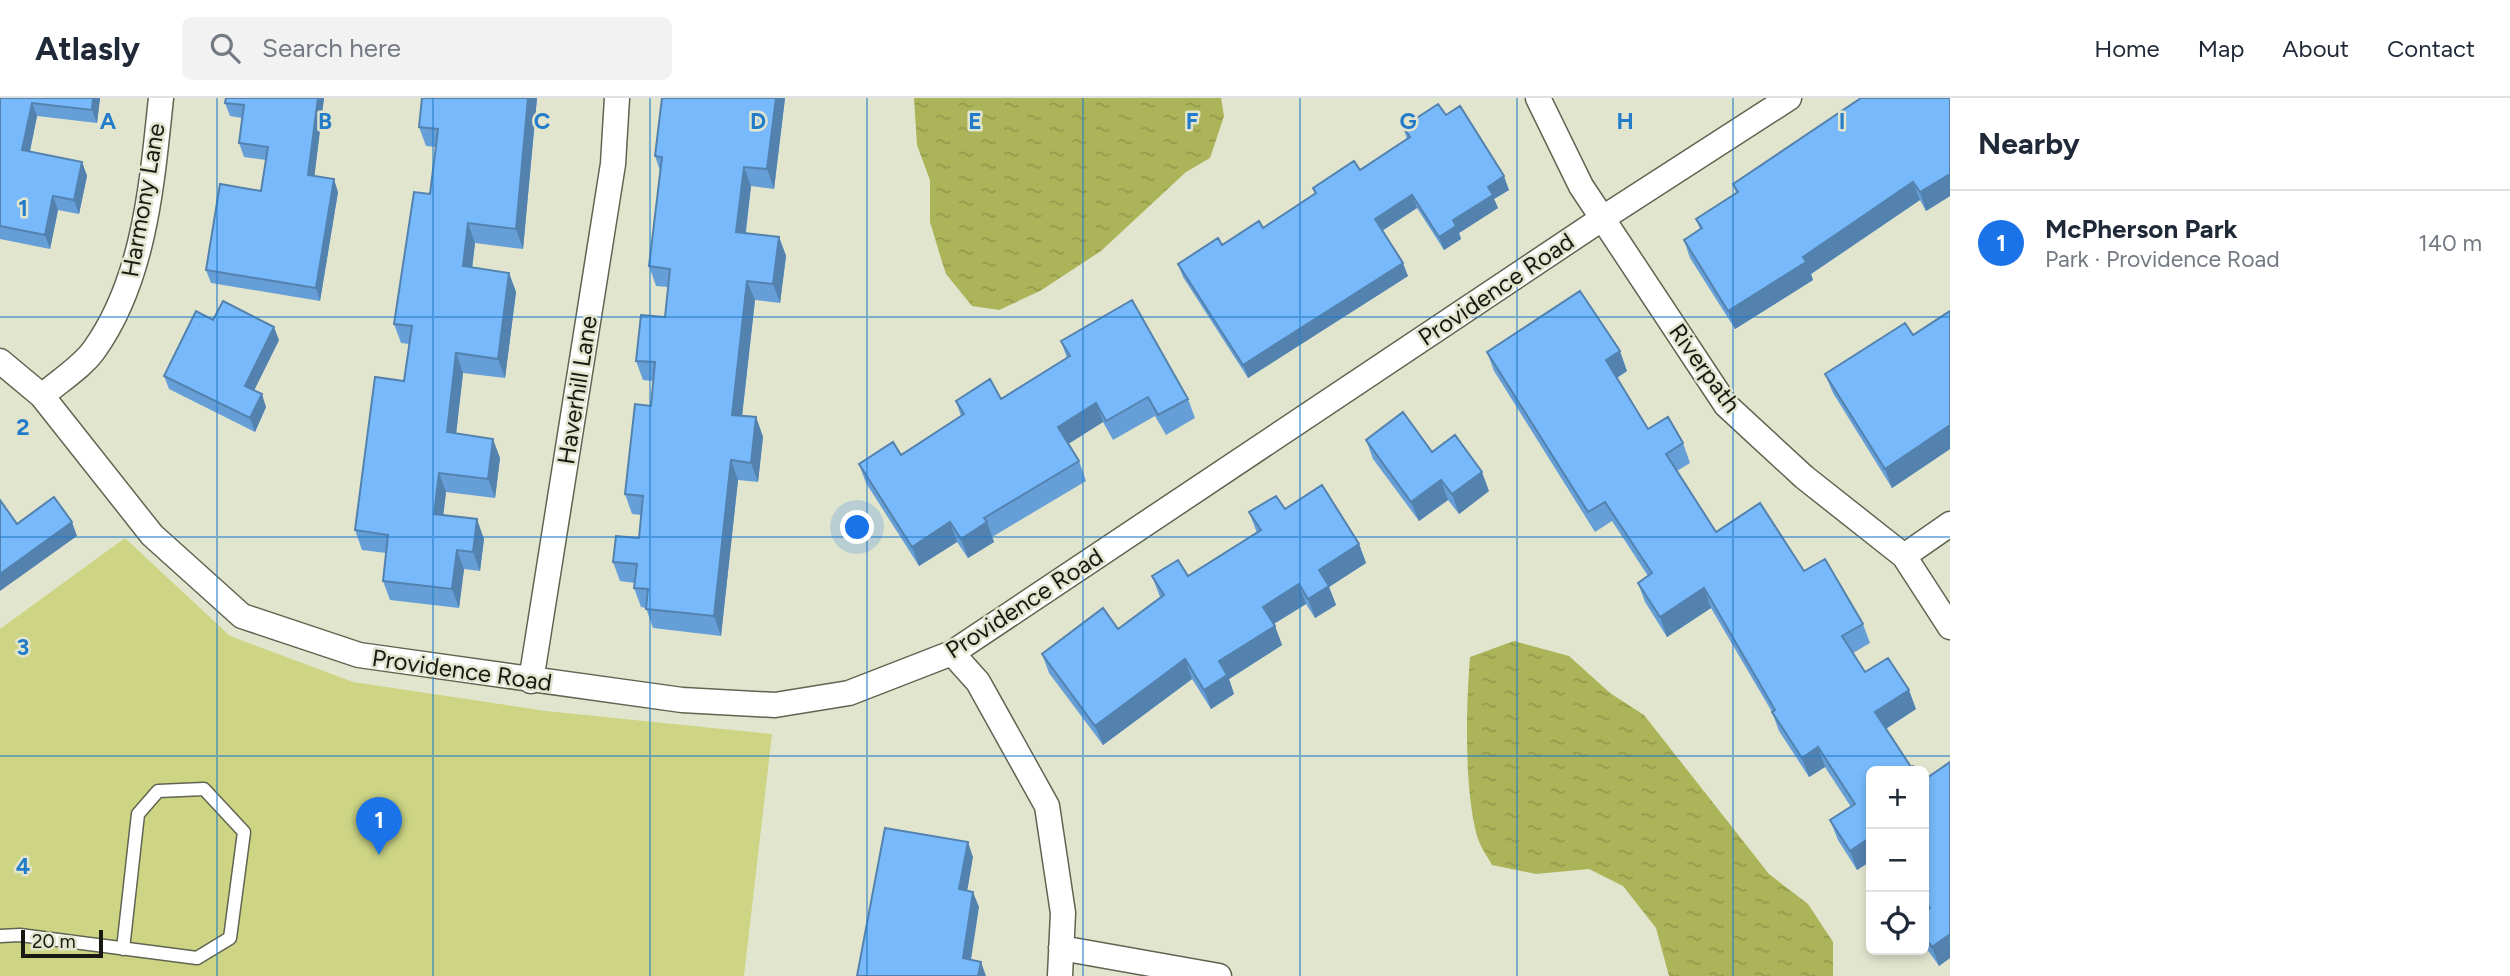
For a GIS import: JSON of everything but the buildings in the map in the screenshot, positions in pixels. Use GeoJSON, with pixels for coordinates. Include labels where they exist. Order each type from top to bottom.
{"type":"FeatureCollection","features":[{"type":"Feature","properties":{"kind":"street","name":"Harmony Lane"},"geometry":{"type":"LineString","coordinates":[[42,396],[94,351],[128,288],[151,184],[161,98]]}},
{"type":"Feature","properties":{"kind":"street","name":"Haverhill Lane"},"geometry":{"type":"LineString","coordinates":[[531,681],[613,164],[617,98]]}},
{"type":"Feature","properties":{"kind":"street","name":"Riverpath"},"geometry":{"type":"LineString","coordinates":[[1538,98],[1581,186],[1726,405],[1804,477],[1904,556],[1950,627]]}},
{"type":"Feature","properties":{"kind":"street","name":"Providence Road"},"geometry":{"type":"LineString","coordinates":[[0,361],[42,396],[152,535],[242,616],[359,655],[682,700],[775,705],[849,693],[953,653],[1603,218],[1789,98]]}},
{"type":"Feature","properties":{"kind":"street"},"geometry":{"type":"LineString","coordinates":[[1904,556],[1950,524]]}},
{"type":"Feature","properties":{"kind":"street"},"geometry":{"type":"LineString","coordinates":[[953,653],[978,682],[1047,806],[1063,913],[1060,976]]}},
{"type":"Feature","properties":{"kind":"street"},"geometry":{"type":"LineString","coordinates":[[1061,948],[1219,976]]}},
{"type":"Feature","properties":{"kind":"lane"},"geometry":{"type":"LineString","coordinates":[[0,936],[20,935],[123,949],[197,958],[230,938],[244,832],[204,789],[159,791],[138,814],[123,949]]}},
{"type":"Feature","properties":{"kind":"shaded area"},"geometry":{"type":"Polygon","coordinates":[[[125,538],[230,636],[353,682],[546,711],[772,734],[744,976],[0,976],[0,629],[125,538]]]}},
{"type":"Feature","properties":{"kind":"water"},"geometry":{"type":"Polygon","coordinates":[[[914,98],[1221,98],[1224,116],[1210,158],[1186,172],[1101,251],[1040,291],[999,310],[972,306],[946,274],[930,222],[930,180],[917,145],[914,98]]]}},
{"type":"Feature","properties":{"kind":"water"},"geometry":{"type":"Polygon","coordinates":[[[1514,641],[1569,656],[1610,693],[1644,715],[1769,874],[1808,904],[1833,942],[1833,976],[1669,976],[1656,928],[1623,886],[1589,869],[1536,874],[1492,865],[1477,836],[1470,795],[1467,723],[1470,657],[1514,641]]]}},
{"type":"Feature","properties":{"kind":"place","name":"McPherson Park"},"geometry":{"type":"Point","coordinates":[379,855]}}]}
